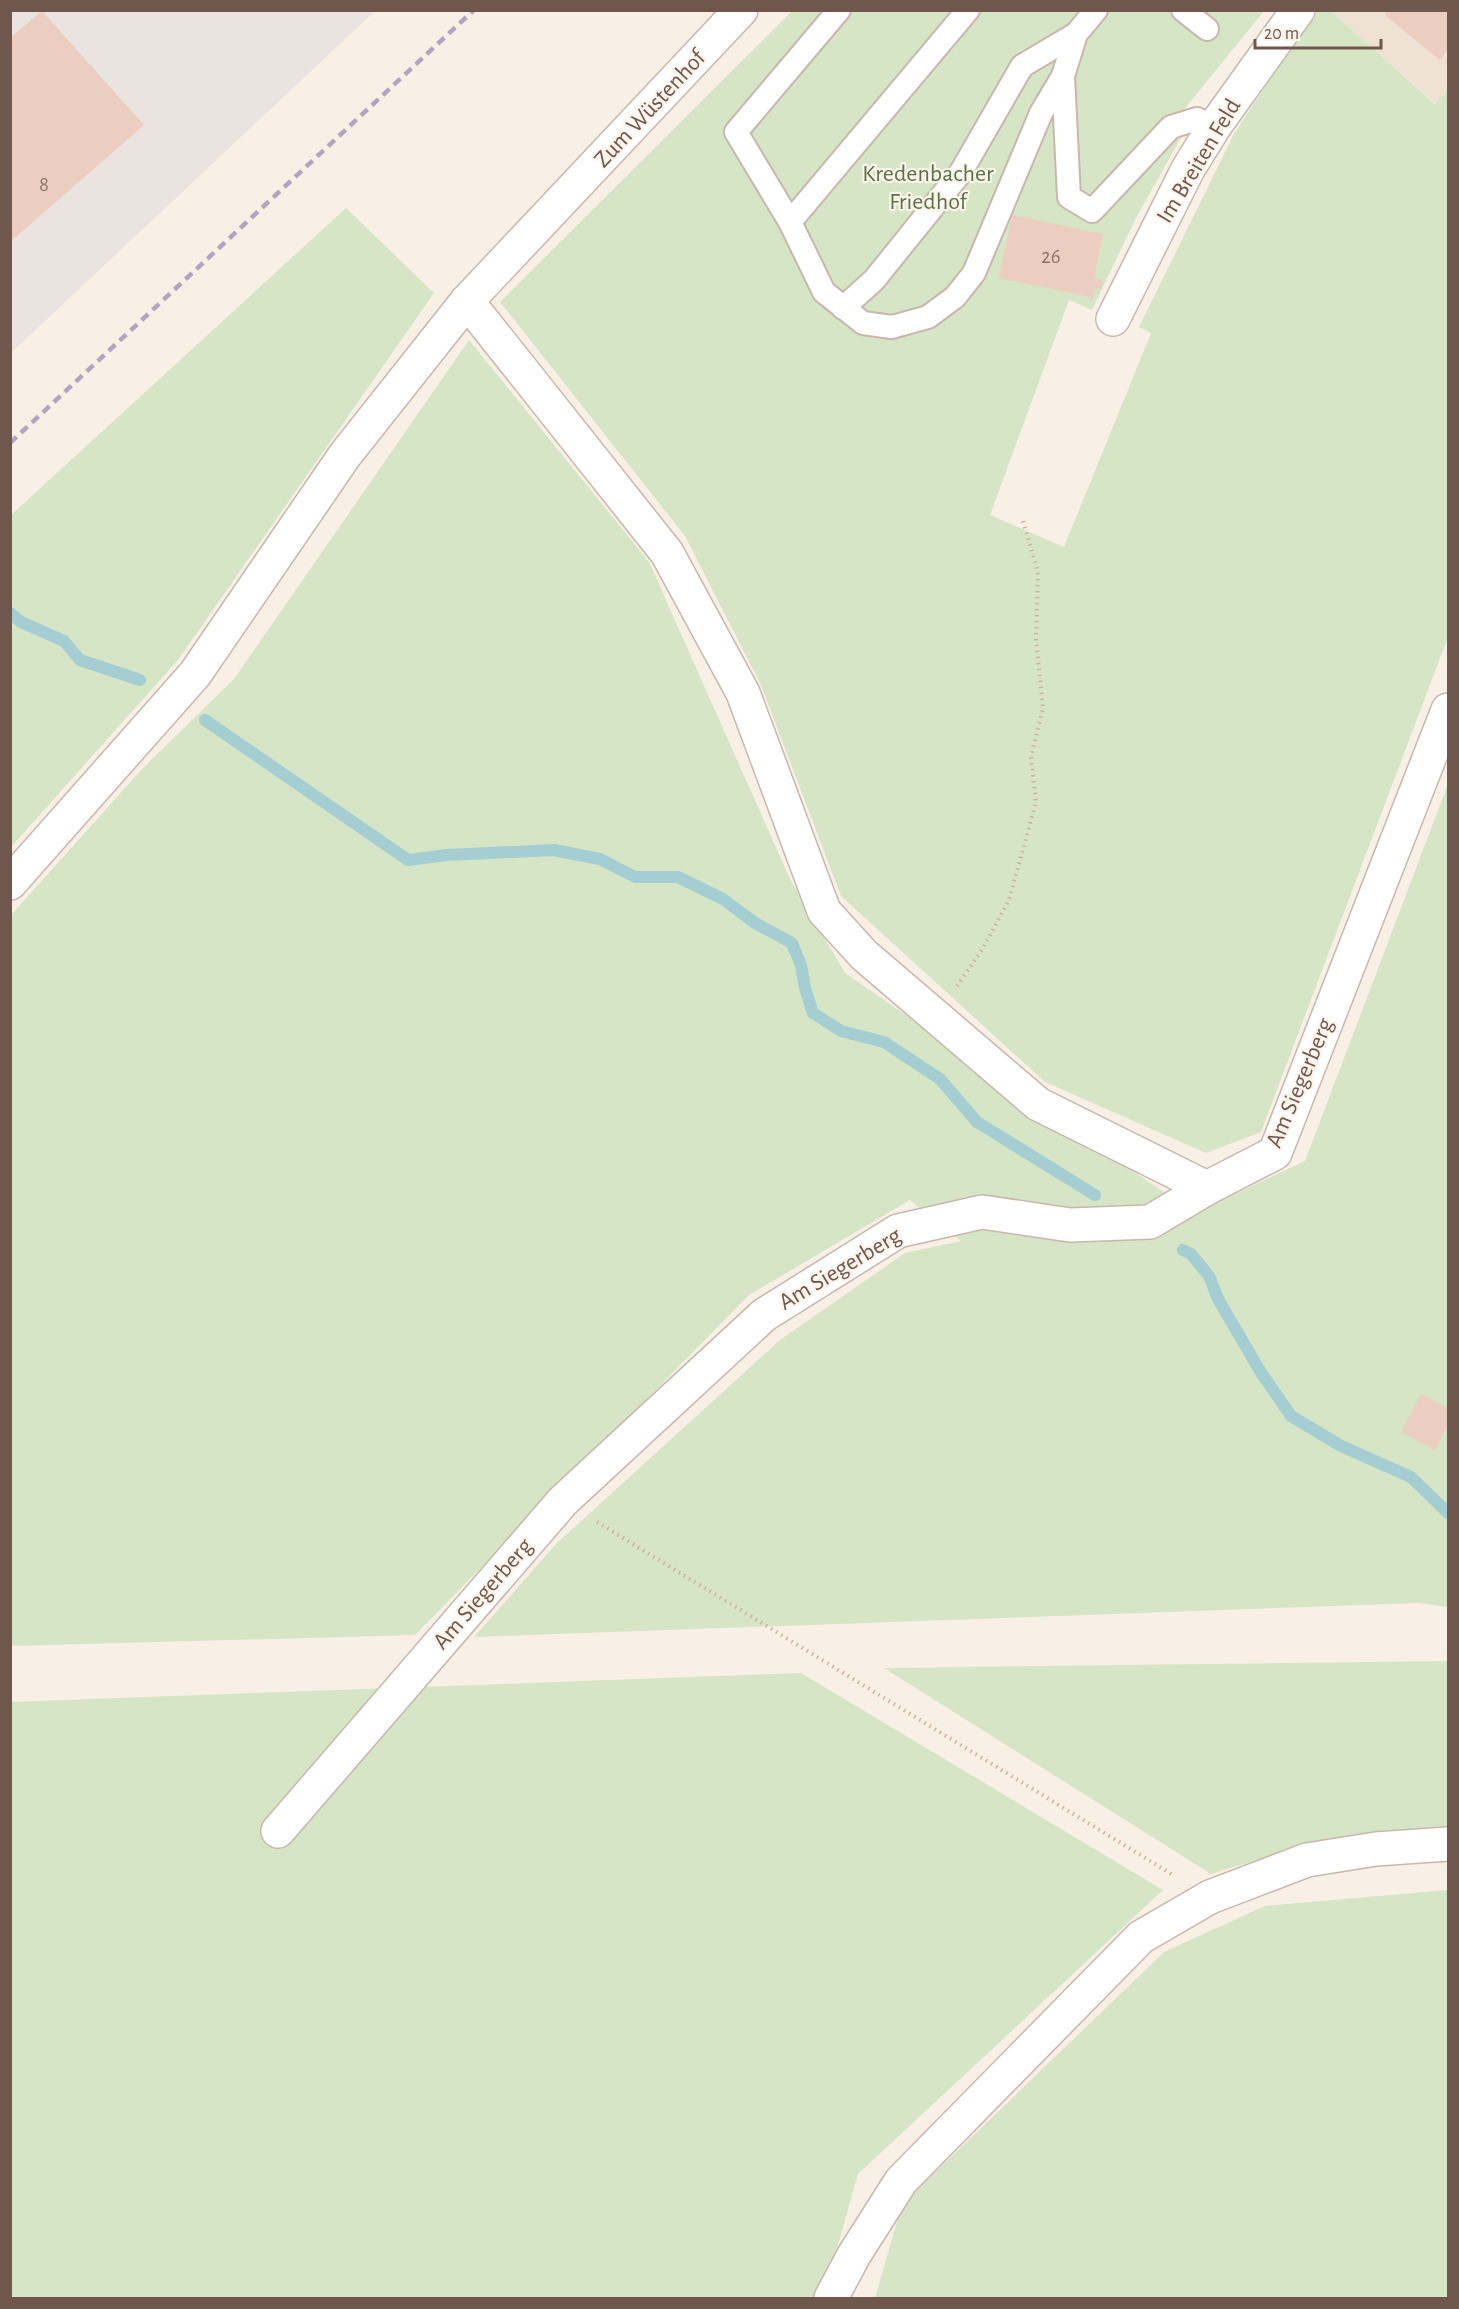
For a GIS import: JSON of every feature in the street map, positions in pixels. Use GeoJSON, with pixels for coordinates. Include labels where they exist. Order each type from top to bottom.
{"type":"FeatureCollection","features":[{"type":"Feature","properties":{"kind":"street","name":"Zum Wüstenhof"},"geometry":{"type":"LineString","coordinates":[[10,882],[195,674],[345,455],[467,302],[741,10]]}},
{"type":"Feature","properties":{"kind":"street","name":"Im Breiten Feld"},"geometry":{"type":"LineString","coordinates":[[1113,319],[1188,169],[1214,127],[1298,10]]}},
{"type":"Feature","properties":{"kind":"street"},"geometry":{"type":"LineString","coordinates":[[467,302],[668,553],[742,693],[824,911],[864,955],[1038,1104],[1207,1188]]}},
{"type":"Feature","properties":{"kind":"street","name":"Am Siegerberg"},"geometry":{"type":"LineString","coordinates":[[278,1831],[563,1501],[764,1315],[898,1231],[982,1212],[1070,1225],[1150,1222],[1207,1188],[1275,1153],[1449,710]]}},
{"type":"Feature","properties":{"kind":"street"},"geometry":{"type":"LineString","coordinates":[[831,2298],[854,2255],[901,2181],[1141,1936],[1210,1897],[1306,1860],[1376,1849],[1449,1844]]}},
{"type":"Feature","properties":{"kind":"lane"},"geometry":{"type":"LineString","coordinates":[[840,10],[736,132],[790,222],[824,292],[863,323],[892,327],[928,317],[955,297],[974,273],[1004,191],[1041,113],[1063,76],[1076,34]]}},
{"type":"Feature","properties":{"kind":"lane"},"geometry":{"type":"LineString","coordinates":[[790,222],[968,10]]}},
{"type":"Feature","properties":{"kind":"lane"},"geometry":{"type":"LineString","coordinates":[[843,308],[874,280],[966,175],[1022,66],[1076,34],[1096,10]]}},
{"type":"Feature","properties":{"kind":"lane"},"geometry":{"type":"LineString","coordinates":[[1184,10],[1207,29]]}},
{"type":"Feature","properties":{"kind":"lane"},"geometry":{"type":"LineString","coordinates":[[1063,76],[1069,196],[1092,211],[1171,127],[1197,119],[1214,127]]}},
{"type":"Feature","properties":{"kind":"path"},"geometry":{"type":"LineString","coordinates":[[937,1019],[983,948],[1009,900],[1036,802],[1030,758],[1043,708],[1036,639],[1038,572],[1022,518]]}},
{"type":"Feature","properties":{"kind":"path"},"geometry":{"type":"LineString","coordinates":[[563,1501],[1210,1897]]}},
{"type":"Feature","properties":{"kind":"shaded area"},"geometry":{"type":"Polygon","coordinates":[[[11,11],[375,11],[11,353],[11,11]]]}},
{"type":"Feature","properties":{"kind":"shaded area"},"geometry":{"type":"Polygon","coordinates":[[[1331,11],[1448,11],[1448,90],[1436,104],[1331,11]]]}},
{"type":"Feature","properties":{"kind":"green space","name":"Kredenbacher Friedhof"},"geometry":{"type":"Polygon","coordinates":[[[792,11],[1264,11],[1186,107],[1183,134],[1136,218],[1092,310],[1069,300],[990,515],[1064,547],[1151,333],[1139,327],[1235,132],[1316,11],[1331,11],[1435,104],[1448,90],[1448,637],[1261,1132],[1206,1153],[1045,1082],[841,896],[761,685],[685,536],[500,302],[792,11]]]}},
{"type":"Feature","properties":{"kind":"green space"},"geometry":{"type":"Polygon","coordinates":[[[346,208],[434,293],[178,660],[11,847],[11,515],[346,208]]]}},
{"type":"Feature","properties":{"kind":"green space"},"geometry":{"type":"Polygon","coordinates":[[[469,340],[649,562],[790,879],[845,973],[1194,1213],[1305,1161],[1448,784],[1448,1607],[1419,1603],[474,1637],[557,1543],[780,1340],[905,1253],[961,1241],[910,1200],[749,1295],[415,1635],[11,1646],[11,915],[143,768],[234,679],[469,340]]]}},
{"type":"Feature","properties":{"kind":"green space"},"geometry":{"type":"Polygon","coordinates":[[[1448,1661],[1448,1830],[1389,1835],[1328,1844],[1268,1857],[1211,1874],[884,1668],[1448,1661]]]}},
{"type":"Feature","properties":{"kind":"green space"},"geometry":{"type":"Polygon","coordinates":[[[801,1673],[1163,1890],[858,2174],[823,2298],[11,2298],[10,1702],[801,1673]]]}},
{"type":"Feature","properties":{"kind":"green space"},"geometry":{"type":"Polygon","coordinates":[[[1448,1890],[1448,2298],[875,2298],[902,2204],[1164,1952],[1265,1906],[1448,1890]]]}},
{"type":"Feature","properties":{"kind":"building"},"geometry":{"type":"Polygon","coordinates":[[[1385,10],[1448,10],[1448,49],[1440,60],[1386,16],[1385,10]]]}},
{"type":"Feature","properties":{"kind":"building"},"geometry":{"type":"Polygon","coordinates":[[[42,11],[144,125],[10,242],[10,38],[42,11]]]}},
{"type":"Feature","properties":{"kind":"building"},"geometry":{"type":"Polygon","coordinates":[[[1012,215],[1103,234],[1094,278],[1103,280],[1101,289],[1095,288],[1092,301],[1090,301],[1091,297],[999,278],[1012,215]]]}},
{"type":"Feature","properties":{"kind":"building"},"geometry":{"type":"Polygon","coordinates":[[[1421,1394],[1448,1408],[1448,1425],[1435,1450],[1401,1432],[1421,1394]]]}},
{"type":"Feature","properties":{"kind":"waterway"},"geometry":{"type":"LineString","coordinates":[[10,613],[21,622],[64,641],[80,660],[140,680]]}},
{"type":"Feature","properties":{"kind":"waterway"},"geometry":{"type":"LineString","coordinates":[[205,720],[408,860],[447,855],[554,850],[600,859],[635,877],[678,877],[723,899],[755,923],[792,943],[801,965],[813,1013],[841,1031],[884,1042],[940,1079],[977,1122],[1095,1195]]}},
{"type":"Feature","properties":{"kind":"waterway"},"geometry":{"type":"LineString","coordinates":[[1183,1250],[1191,1254],[1209,1276],[1218,1299],[1260,1371],[1291,1416],[1341,1446],[1411,1477],[1448,1513]]}},
{"type":"Feature","properties":{"kind":"railway"},"geometry":{"type":"LineString","coordinates":[[10,443],[474,10]]}}]}
